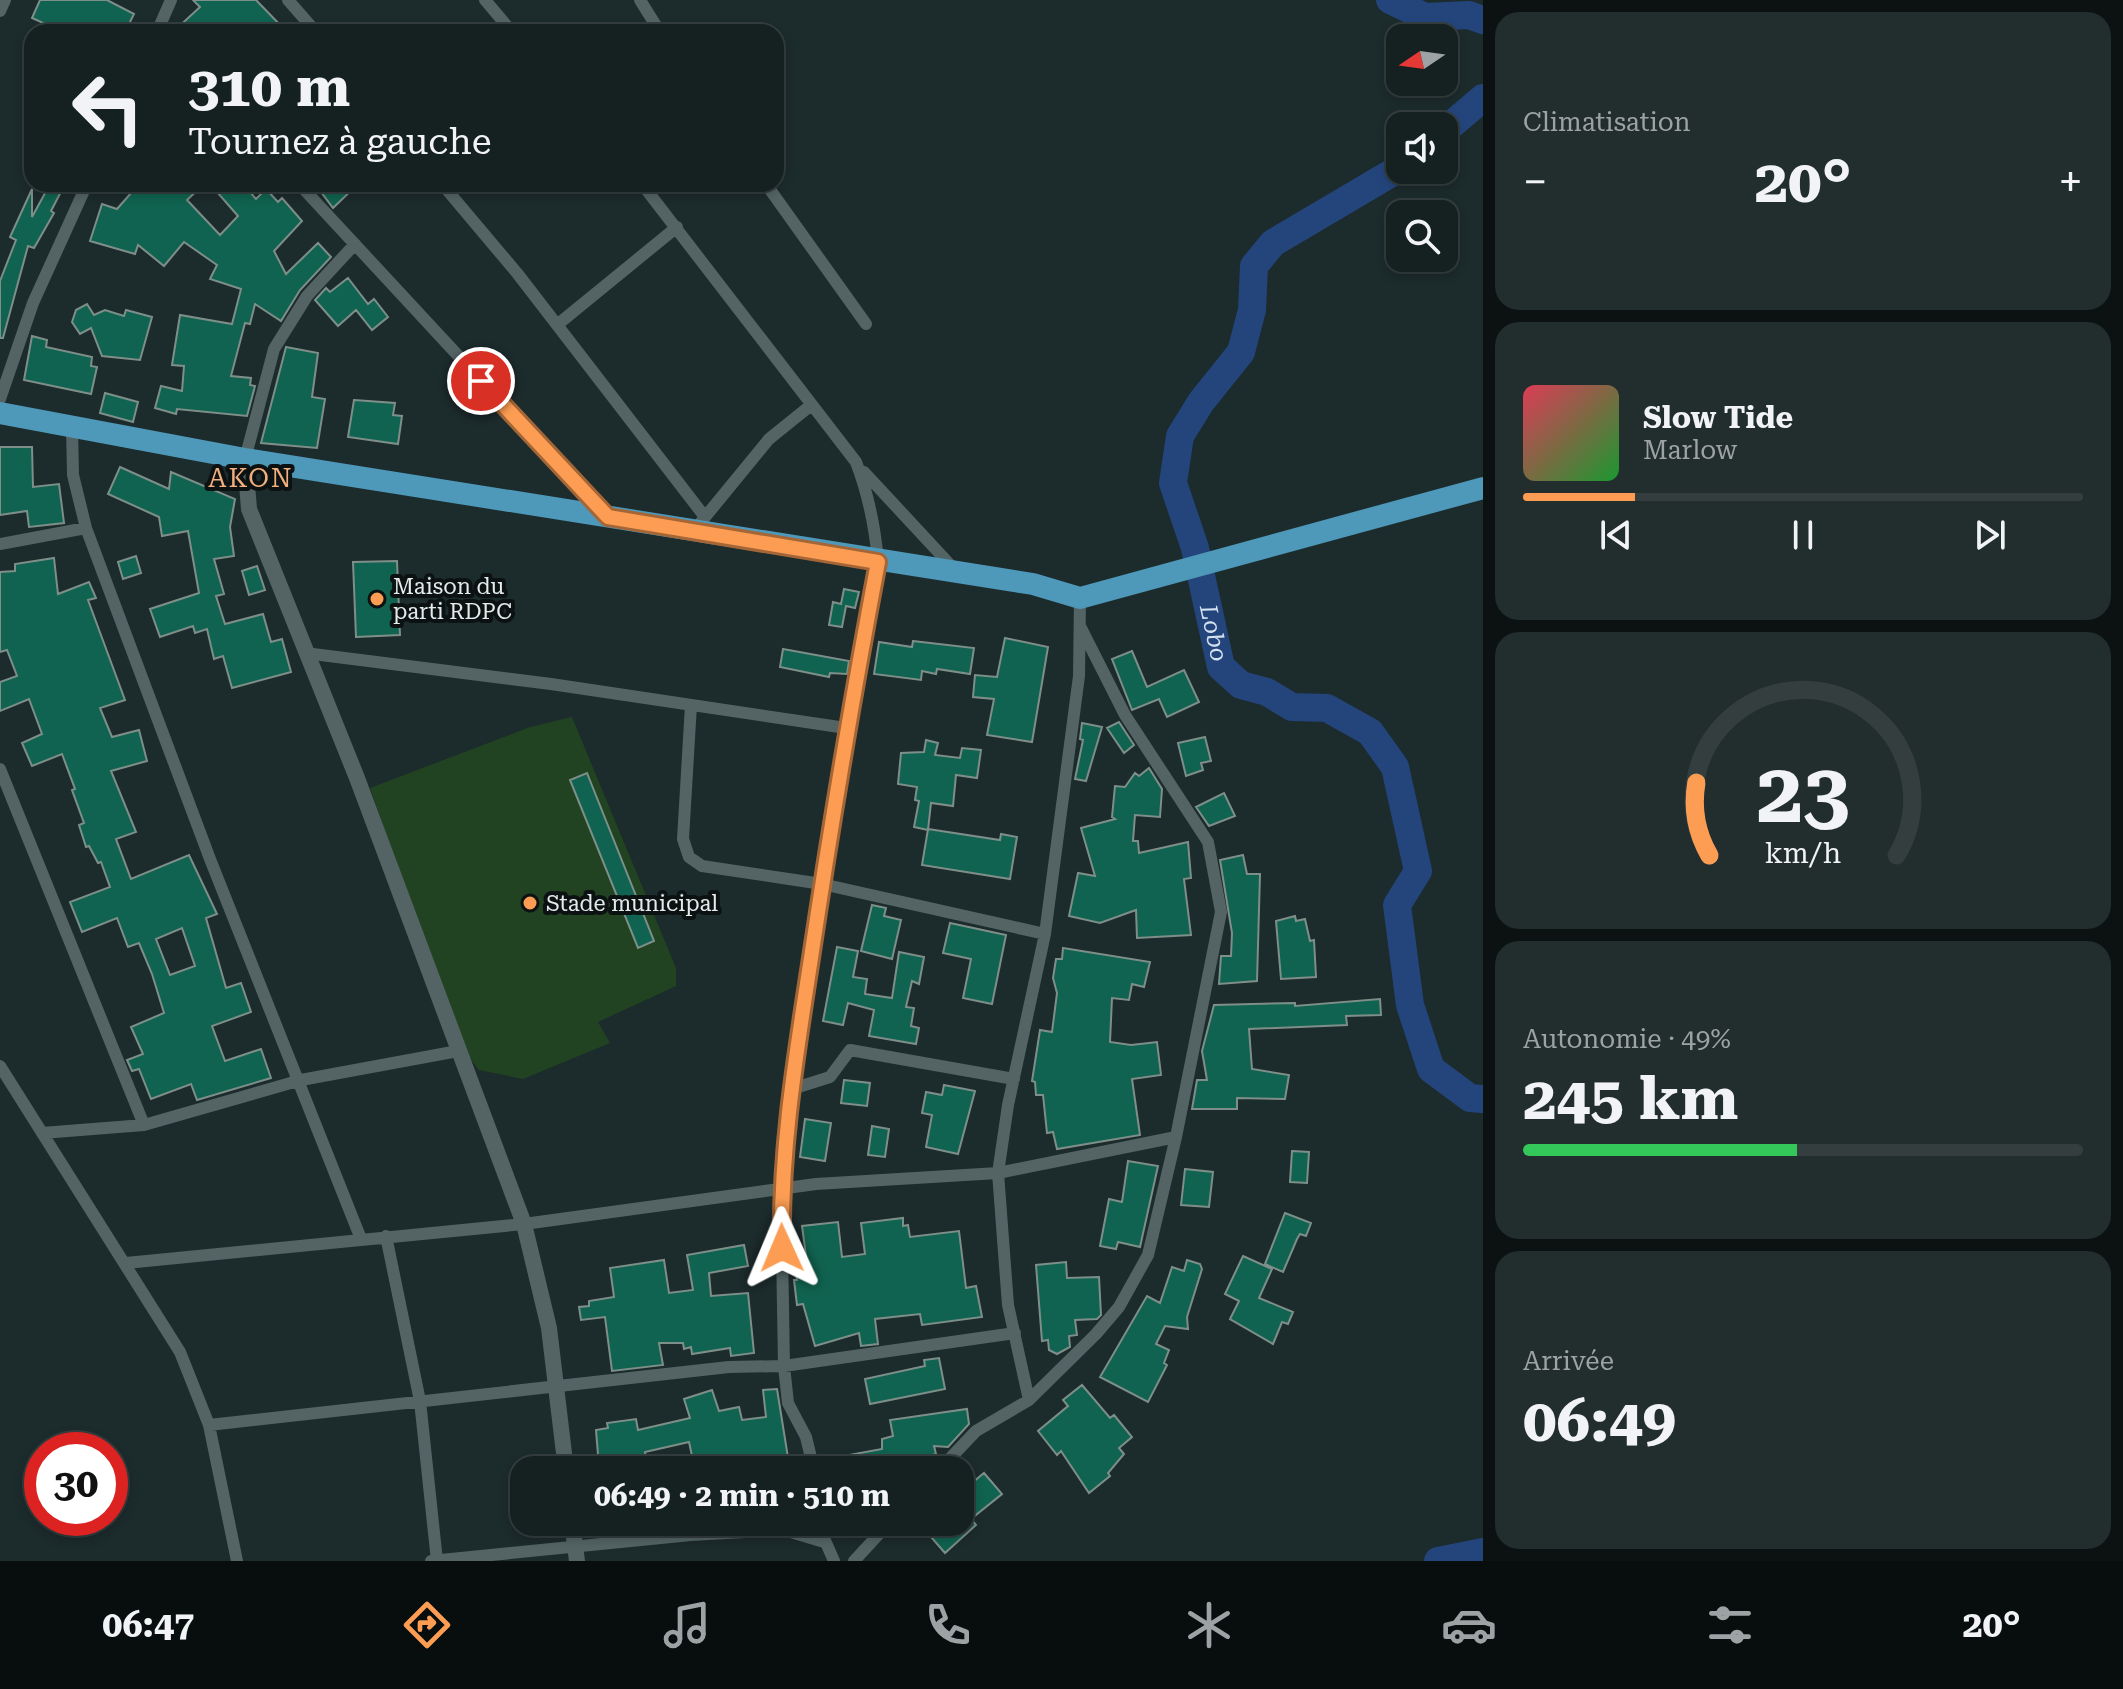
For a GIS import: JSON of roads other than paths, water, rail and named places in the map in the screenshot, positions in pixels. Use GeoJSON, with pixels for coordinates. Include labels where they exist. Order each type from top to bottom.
{"type":"FeatureCollection","features":[{"type":"Feature","properties":{"kind":"highway"},"geometry":{"type":"LineString","coordinates":[[0,413],[245,459],[608,517],[700,524],[878,562],[1033,584],[1080,598],[1177,569],[1483,488]]}},
{"type":"Feature","properties":{"kind":"street"},"geometry":{"type":"LineString","coordinates":[[0,11],[5,0]]}},
{"type":"Feature","properties":{"kind":"street"},"geometry":{"type":"LineString","coordinates":[[160,24],[171,0]]}},
{"type":"Feature","properties":{"kind":"street"},"geometry":{"type":"LineString","coordinates":[[288,0],[309,24]]}},
{"type":"Feature","properties":{"kind":"street"},"geometry":{"type":"LineString","coordinates":[[485,0],[505,24]]}},
{"type":"Feature","properties":{"kind":"street"},"geometry":{"type":"LineString","coordinates":[[640,0],[655,24]]}},
{"type":"Feature","properties":{"kind":"street"},"geometry":{"type":"LineString","coordinates":[[0,399],[33,303],[83,192]]}},
{"type":"Feature","properties":{"kind":"street"},"geometry":{"type":"LineString","coordinates":[[306,192],[608,517]]}},
{"type":"Feature","properties":{"kind":"street"},"geometry":{"type":"LineString","coordinates":[[449,192],[557,325],[700,524],[769,439],[810,406]]}},
{"type":"Feature","properties":{"kind":"street"},"geometry":{"type":"LineString","coordinates":[[649,192],[810,406],[856,462],[960,575]]}},
{"type":"Feature","properties":{"kind":"street"},"geometry":{"type":"LineString","coordinates":[[772,192],[866,324]]}},
{"type":"Feature","properties":{"kind":"street"},"geometry":{"type":"LineString","coordinates":[[557,325],[677,227]]}},
{"type":"Feature","properties":{"kind":"street"},"geometry":{"type":"LineString","coordinates":[[355,244],[307,296],[274,349],[245,459],[249,509],[357,778],[524,1224],[549,1328],[564,1456]]}},
{"type":"Feature","properties":{"kind":"street"},"geometry":{"type":"LineString","coordinates":[[72,427],[73,475],[86,528],[210,859],[301,1080],[361,1239]]}},
{"type":"Feature","properties":{"kind":"street"},"geometry":{"type":"LineString","coordinates":[[811,1456],[806,1437],[788,1403],[784,1366],[781,1189],[792,1089],[846,728],[878,562],[869,496],[856,462]]}},
{"type":"Feature","properties":{"kind":"street"},"geometry":{"type":"LineString","coordinates":[[0,544],[86,528]]}},
{"type":"Feature","properties":{"kind":"street"},"geometry":{"type":"LineString","coordinates":[[1029,1400],[1008,1305],[998,1173],[1014,1079],[1045,934],[1079,676],[1080,598]]}},
{"type":"Feature","properties":{"kind":"street"},"geometry":{"type":"LineString","coordinates":[[952,1456],[976,1431],[1029,1400],[1111,1316],[1148,1255],[1176,1137],[1221,912],[1217,875],[1208,842],[1125,715],[1081,628]]}},
{"type":"Feature","properties":{"kind":"street"},"geometry":{"type":"LineString","coordinates":[[305,653],[846,728]]}},
{"type":"Feature","properties":{"kind":"street"},"geometry":{"type":"LineString","coordinates":[[691,705],[683,839],[689,857],[702,866],[822,884],[1045,934]]}},
{"type":"Feature","properties":{"kind":"street"},"geometry":{"type":"LineString","coordinates":[[0,769],[144,1125]]}},
{"type":"Feature","properties":{"kind":"street"},"geometry":{"type":"LineString","coordinates":[[792,1089],[830,1077],[850,1050],[1014,1079]]}},
{"type":"Feature","properties":{"kind":"street"},"geometry":{"type":"LineString","coordinates":[[42,1133],[144,1125],[301,1080],[458,1051]]}},
{"type":"Feature","properties":{"kind":"street"},"geometry":{"type":"LineString","coordinates":[[0,1066],[180,1352],[209,1425],[237,1561]]}},
{"type":"Feature","properties":{"kind":"street"},"geometry":{"type":"LineString","coordinates":[[126,1263],[524,1224],[816,1184],[998,1173],[1176,1137]]}},
{"type":"Feature","properties":{"kind":"street"},"geometry":{"type":"LineString","coordinates":[[386,1236],[420,1401],[435,1561],[576,1554],[784,1530],[824,1542]]}},
{"type":"Feature","properties":{"kind":"street"},"geometry":{"type":"LineString","coordinates":[[209,1425],[729,1367],[784,1366],[1015,1333]]}},
{"type":"Feature","properties":{"kind":"street"},"geometry":{"type":"LineString","coordinates":[[822,1536],[834,1561]]}},
{"type":"Feature","properties":{"kind":"street"},"geometry":{"type":"LineString","coordinates":[[854,1561],[877,1536]]}},
{"type":"Feature","properties":{"kind":"waterway","name":"Lobo"},"geometry":{"type":"LineString","coordinates":[[1390,0],[1425,17],[1469,15],[1483,20]]}},
{"type":"Feature","properties":{"kind":"waterway","name":"Lobo"},"geometry":{"type":"LineString","coordinates":[[1458,119],[1483,98]]}},
{"type":"Feature","properties":{"kind":"waterway","name":"Lobo"},"geometry":{"type":"LineString","coordinates":[[1386,176],[1273,243],[1254,266],[1252,310],[1241,352],[1201,402],[1180,436],[1173,483],[1195,548],[1221,667],[1241,685],[1267,692],[1292,707],[1327,708],[1370,732],[1395,767],[1418,871],[1397,905],[1410,1005],[1431,1069],[1470,1098],[1483,1099]]}},
{"type":"Feature","properties":{"kind":"waterway","name":"Lobo"},"geometry":{"type":"LineString","coordinates":[[1438,1561],[1483,1552]]}},
{"type":"Feature","properties":{"kind":"place","name":"Maison du parti RDPC"},"geometry":{"type":"Point","coordinates":[377,599]}},
{"type":"Feature","properties":{"kind":"place","name":"Stade municipal"},"geometry":{"type":"Point","coordinates":[530,903]}},
{"type":"Feature","properties":{"kind":"district","name":"AKON"},"geometry":{"type":"Point","coordinates":[251,478]}}]}
